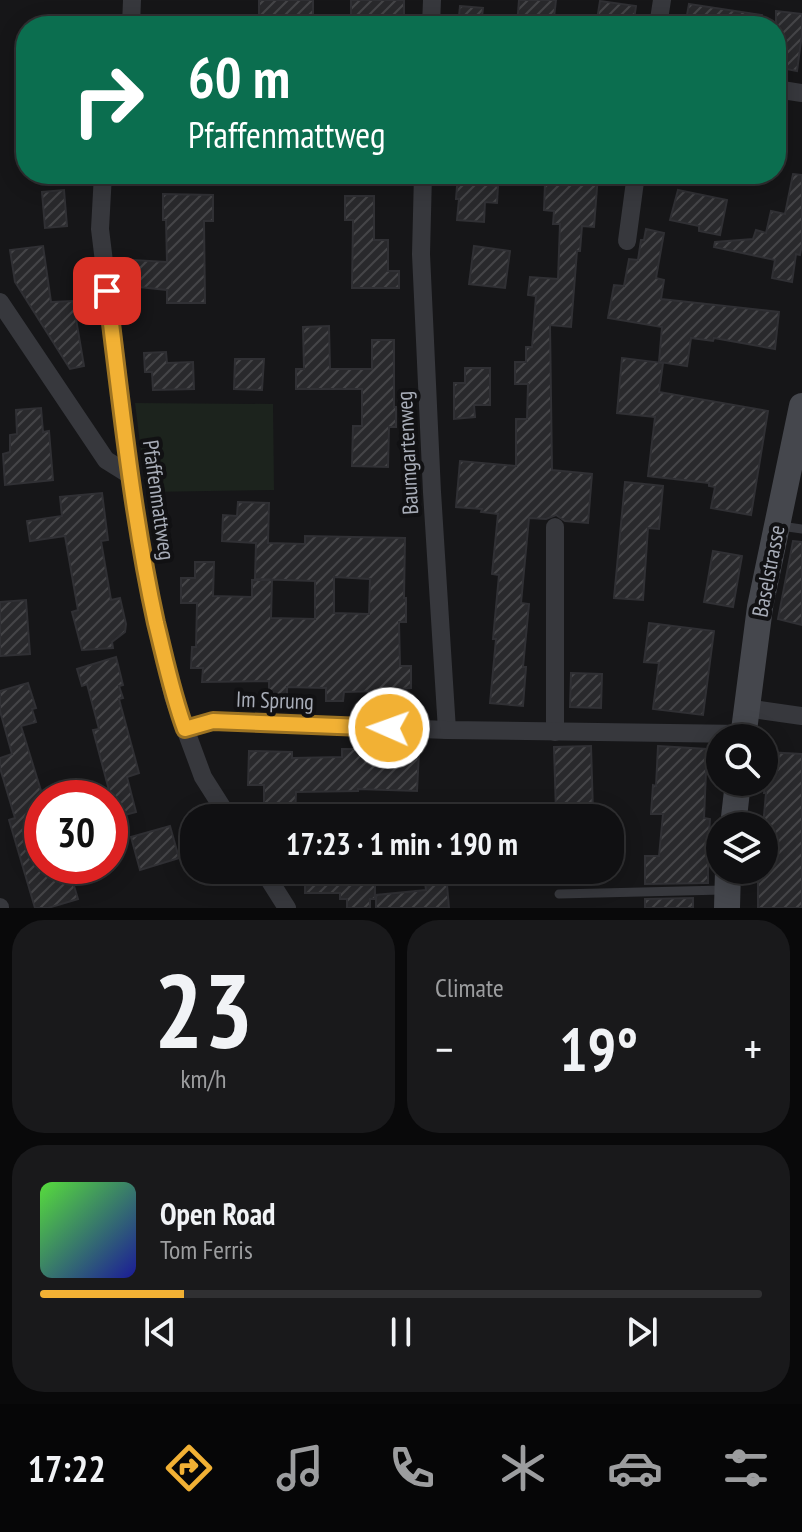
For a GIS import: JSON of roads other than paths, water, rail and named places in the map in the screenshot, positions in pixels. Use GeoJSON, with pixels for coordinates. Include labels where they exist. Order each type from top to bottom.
{"type":"FeatureCollection","features":[{"type":"Feature","properties":{"kind":"street","name":"Pfaffenmattweg"},"geometry":{"type":"LineString","coordinates":[[102,184],[100,229],[130,475],[147,581],[173,696],[203,777],[220,804]]}},
{"type":"Feature","properties":{"kind":"street","name":"Baumgartenweg"},"geometry":{"type":"LineString","coordinates":[[423,184],[421,254],[447,730]]}},
{"type":"Feature","properties":{"kind":"street"},"geometry":{"type":"LineString","coordinates":[[627,241],[635,184]]}},
{"type":"Feature","properties":{"kind":"street"},"geometry":{"type":"LineString","coordinates":[[0,302],[106,460],[130,475]]}},
{"type":"Feature","properties":{"kind":"street","name":"Baselstrasse"},"geometry":{"type":"LineString","coordinates":[[744,724],[760,607],[790,527],[802,406]]}},
{"type":"Feature","properties":{"kind":"street"},"geometry":{"type":"LineString","coordinates":[[555,527],[555,732]]}},
{"type":"Feature","properties":{"kind":"street"},"geometry":{"type":"LineString","coordinates":[[746,708],[802,716]]}},
{"type":"Feature","properties":{"kind":"street","name":"Im Sprung"},"geometry":{"type":"LineString","coordinates":[[185,729],[213,721],[706,735]]}},
{"type":"Feature","properties":{"kind":"street"},"geometry":{"type":"LineString","coordinates":[[272,884],[287,908]]}},
{"type":"Feature","properties":{"kind":"lane"},"geometry":{"type":"LineString","coordinates":[[559,894],[727,889]]}}]}
